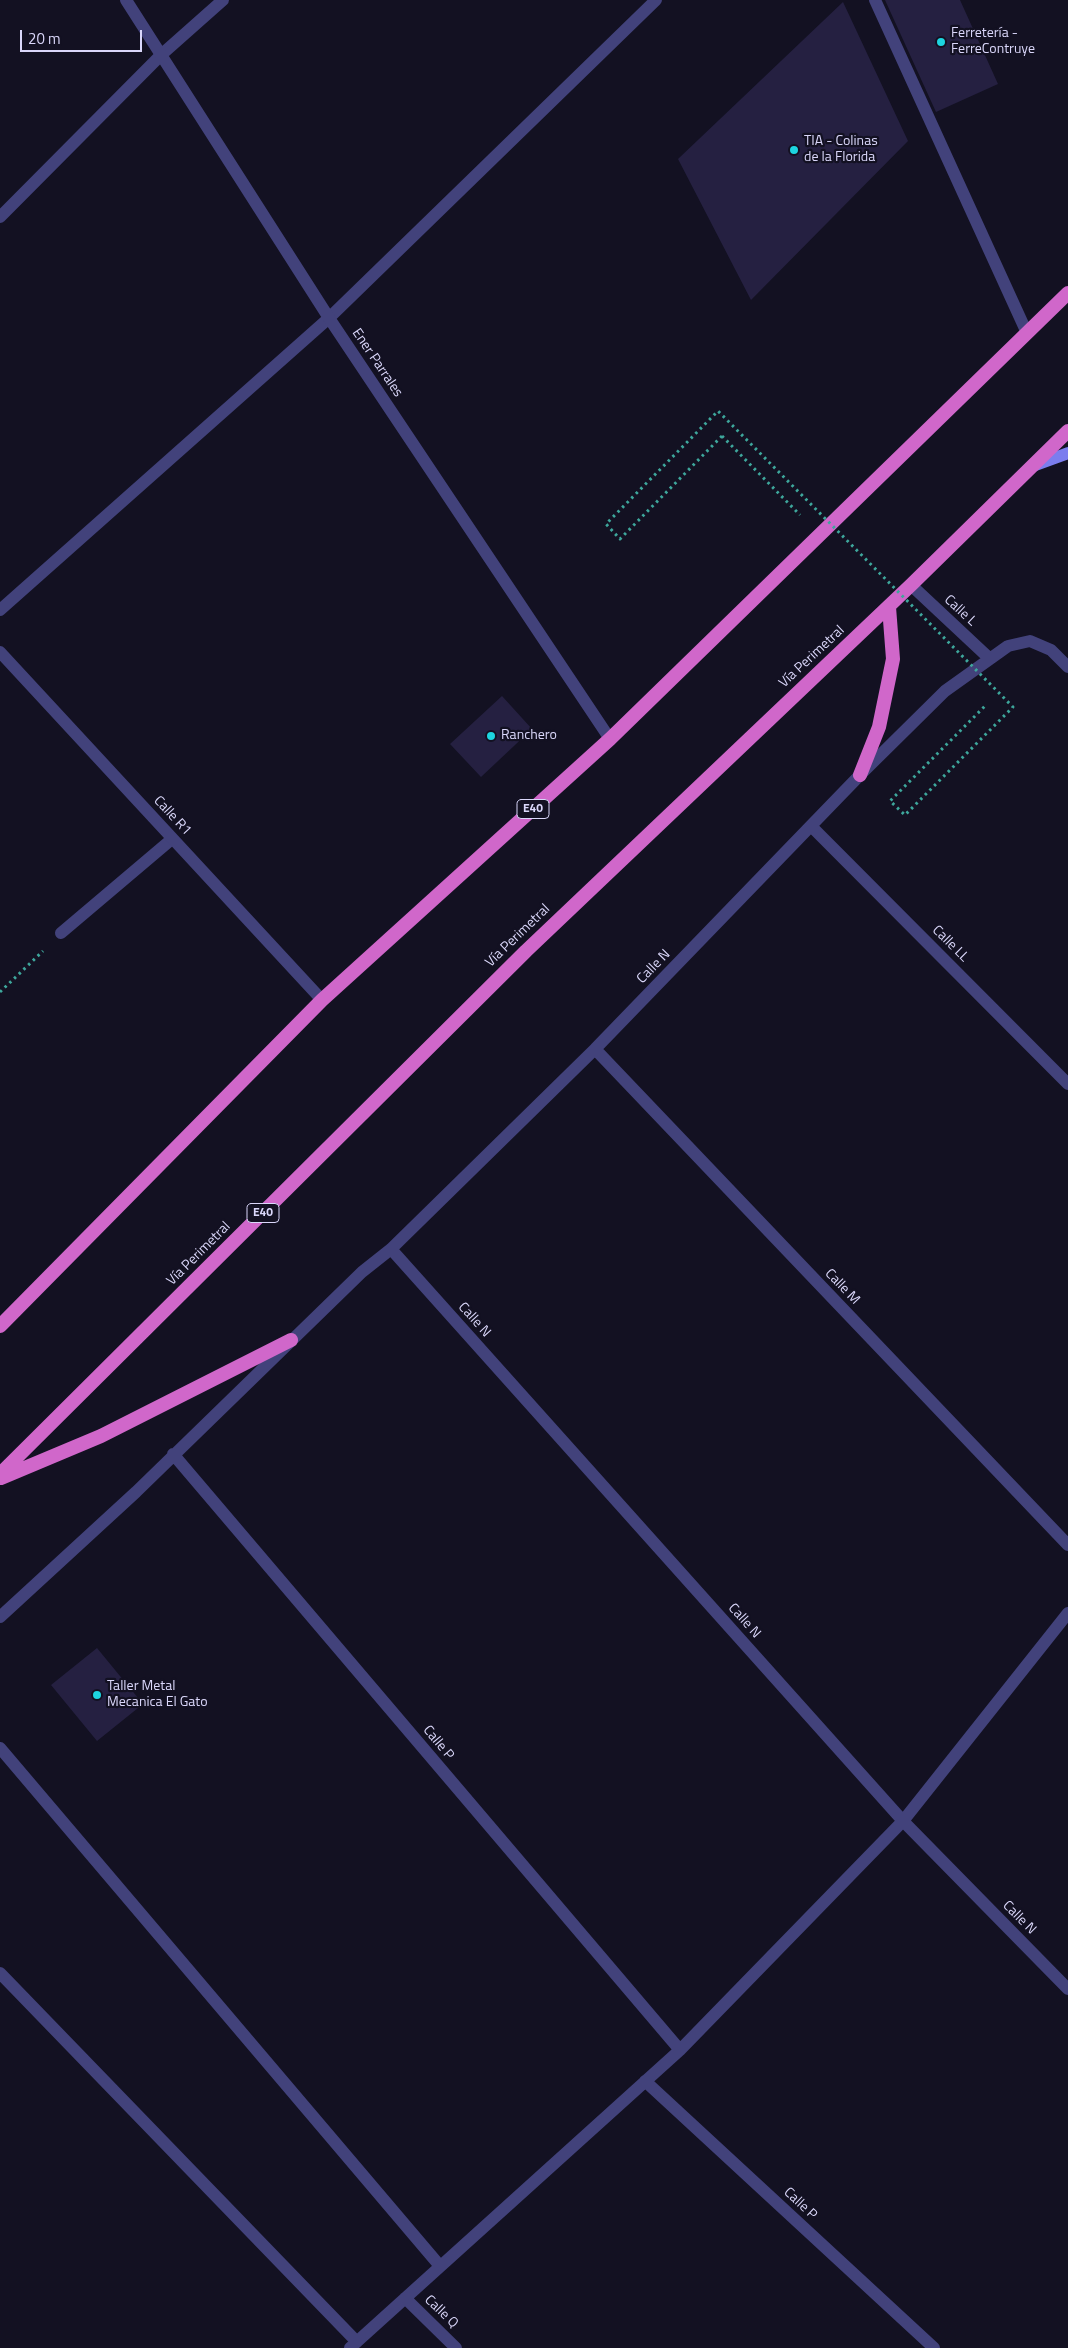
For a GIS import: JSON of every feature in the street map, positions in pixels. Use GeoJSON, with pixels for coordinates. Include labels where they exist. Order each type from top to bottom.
{"type":"FeatureCollection","features":[{"type":"Feature","properties":{"kind":"highway","name":"E40"},"geometry":{"type":"LineString","coordinates":[[0,1326],[322,1000],[610,739],[1068,293]]}},
{"type":"Feature","properties":{"kind":"highway","name":"Vía Perimetral"},"geometry":{"type":"LineString","coordinates":[[0,1476],[526,951],[889,607],[1068,431]]}},
{"type":"Feature","properties":{"kind":"highway"},"geometry":{"type":"LineString","coordinates":[[860,775],[878,727],[893,659],[889,607]]}},
{"type":"Feature","properties":{"kind":"highway"},"geometry":{"type":"LineString","coordinates":[[0,1476],[101,1436],[291,1340]]}},
{"type":"Feature","properties":{"kind":"main road"},"geometry":{"type":"LineString","coordinates":[[1032,466],[1068,453]]}},
{"type":"Feature","properties":{"kind":"street","name":"Ener Parrales"},"geometry":{"type":"LineString","coordinates":[[126,0],[329,318],[610,739]]}},
{"type":"Feature","properties":{"kind":"street"},"geometry":{"type":"LineString","coordinates":[[0,217],[161,56],[223,0]]}},
{"type":"Feature","properties":{"kind":"street"},"geometry":{"type":"LineString","coordinates":[[0,610],[329,318],[656,0]]}},
{"type":"Feature","properties":{"kind":"street"},"geometry":{"type":"LineString","coordinates":[[875,0],[1027,333]]}},
{"type":"Feature","properties":{"kind":"street","name":"Calle L"},"geometry":{"type":"LineString","coordinates":[[911,585],[989,658]]}},
{"type":"Feature","properties":{"kind":"street"},"geometry":{"type":"LineString","coordinates":[[989,658],[1008,646],[1030,641],[1051,650],[1068,667]]}},
{"type":"Feature","properties":{"kind":"street","name":"Calle R1"},"geometry":{"type":"LineString","coordinates":[[0,652],[322,1000]]}},
{"type":"Feature","properties":{"kind":"street","name":"Calle N"},"geometry":{"type":"LineString","coordinates":[[989,658],[945,691],[860,775],[595,1050],[391,1248],[903,1822],[1068,1989]]}},
{"type":"Feature","properties":{"kind":"street","name":"Calle LL"},"geometry":{"type":"LineString","coordinates":[[811,826],[1068,1084]]}},
{"type":"Feature","properties":{"kind":"street"},"geometry":{"type":"LineString","coordinates":[[61,934],[172,839]]}},
{"type":"Feature","properties":{"kind":"street","name":"Calle M"},"geometry":{"type":"LineString","coordinates":[[595,1050],[1068,1545]]}},
{"type":"Feature","properties":{"kind":"street"},"geometry":{"type":"LineString","coordinates":[[0,1617],[362,1272],[391,1248]]}},
{"type":"Feature","properties":{"kind":"street","name":"Calle P"},"geometry":{"type":"LineString","coordinates":[[173,1454],[680,2050]]}},
{"type":"Feature","properties":{"kind":"street"},"geometry":{"type":"LineString","coordinates":[[0,1973],[353,2345],[680,2050],[903,1822],[1068,1613]]}},
{"type":"Feature","properties":{"kind":"street"},"geometry":{"type":"LineString","coordinates":[[0,1748],[440,2266]]}},
{"type":"Feature","properties":{"kind":"street","name":"Calle P"},"geometry":{"type":"LineString","coordinates":[[645,2081],[934,2348]]}},
{"type":"Feature","properties":{"kind":"street","name":"Calle Q"},"geometry":{"type":"LineString","coordinates":[[405,2298],[456,2348]]}},
{"type":"Feature","properties":{"kind":"path"},"geometry":{"type":"LineString","coordinates":[[820,534],[722,436],[620,539],[606,524],[718,411],[1013,706],[905,815],[890,801],[987,704]]}},
{"type":"Feature","properties":{"kind":"path"},"geometry":{"type":"LineString","coordinates":[[0,992],[61,934]]}},
{"type":"Feature","properties":{"kind":"building","name":"Ferretería - FerreContruye"},"geometry":{"type":"Polygon","coordinates":[[[885,0],[960,0],[998,84],[936,112],[885,0]]]}},
{"type":"Feature","properties":{"kind":"building","name":"TIA - Colinas de la Florida"},"geometry":{"type":"Polygon","coordinates":[[[843,2],[908,141],[751,300],[678,159],[843,2]]]}},
{"type":"Feature","properties":{"kind":"building","name":"Ranchero"},"geometry":{"type":"Polygon","coordinates":[[[502,696],[532,729],[481,777],[450,744],[502,696]]]}},
{"type":"Feature","properties":{"kind":"building","name":"Taller Metal Mecanica El Gato"},"geometry":{"type":"Polygon","coordinates":[[[97,1648],[143,1704],[97,1741],[51,1685],[97,1648]]]}},
{"type":"Feature","properties":{"kind":"place","name":"Ferretería - FerreContruye"},"geometry":{"type":"Point","coordinates":[941,42]}},
{"type":"Feature","properties":{"kind":"place","name":"TIA - Colinas de la Florida"},"geometry":{"type":"Point","coordinates":[794,150]}},
{"type":"Feature","properties":{"kind":"place","name":"Ranchero"},"geometry":{"type":"Point","coordinates":[491,736]}},
{"type":"Feature","properties":{"kind":"place","name":"Taller Metal Mecanica El Gato"},"geometry":{"type":"Point","coordinates":[97,1695]}}]}
